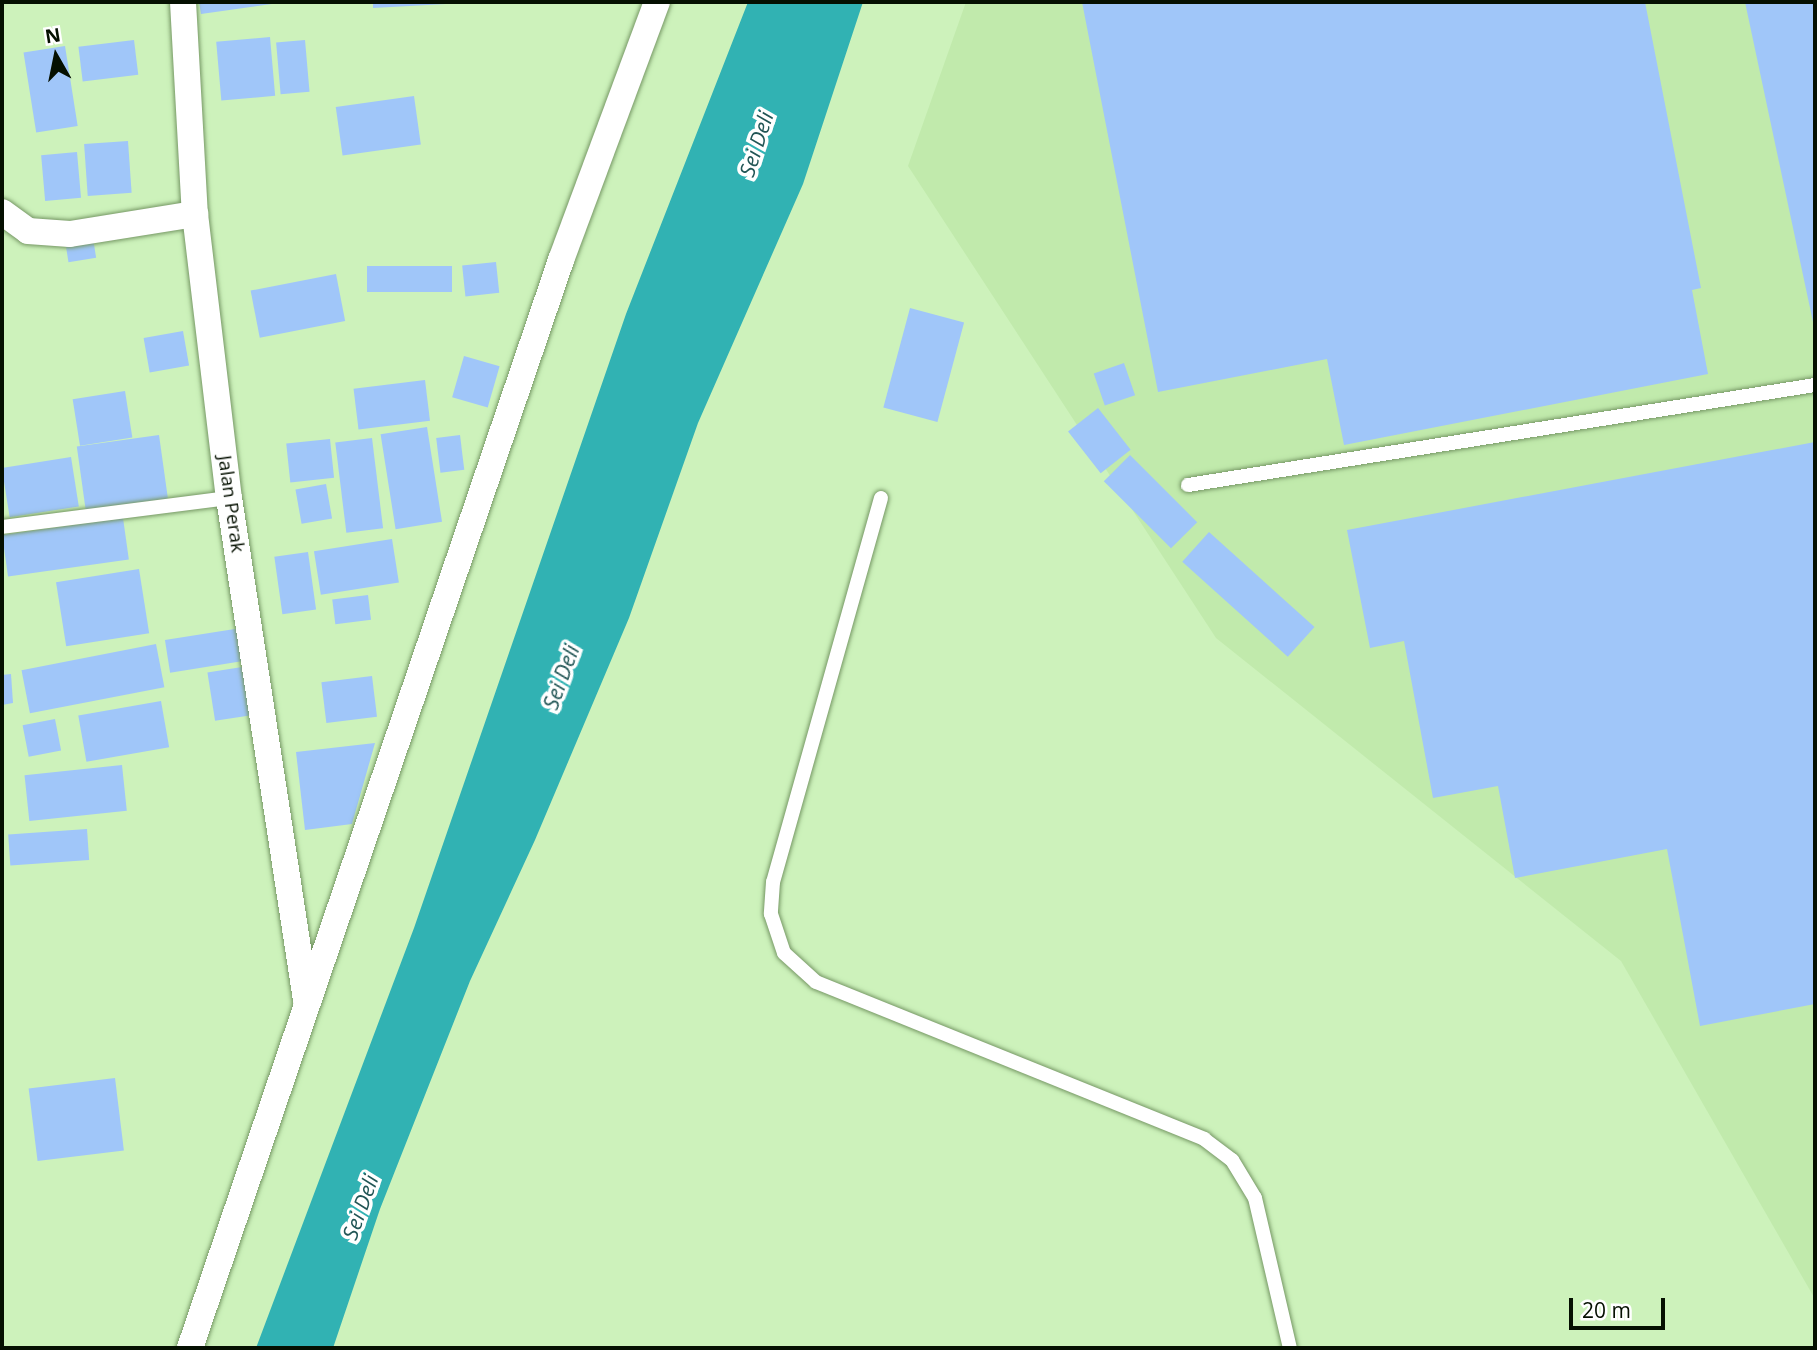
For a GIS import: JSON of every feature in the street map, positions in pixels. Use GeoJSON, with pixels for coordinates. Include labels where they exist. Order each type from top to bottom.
{"type":"FeatureCollection","features":[{"type":"Feature","properties":{"kind":"street","name":"Jalan Perak"},"geometry":{"type":"LineString","coordinates":[[183,2],[195,214],[229,498],[307,1004]]}},
{"type":"Feature","properties":{"kind":"street"},"geometry":{"type":"LineString","coordinates":[[190,1348],[561,260],[657,2]]}},
{"type":"Feature","properties":{"kind":"street"},"geometry":{"type":"LineString","coordinates":[[2,212],[28,231],[70,234],[195,214]]}},
{"type":"Feature","properties":{"kind":"lane"},"geometry":{"type":"LineString","coordinates":[[1188,485],[1815,385]]}},
{"type":"Feature","properties":{"kind":"lane"},"geometry":{"type":"LineString","coordinates":[[2,527],[229,498]]}},
{"type":"Feature","properties":{"kind":"lane"},"geometry":{"type":"LineString","coordinates":[[881,498],[773,882],[771,914],[784,953],[816,982],[1204,1139],[1232,1160],[1255,1198],[1290,1348]]}},
{"type":"Feature","properties":{"kind":"shaded area"},"geometry":{"type":"Polygon","coordinates":[[[966,2],[1815,2],[1815,1299],[1621,961],[1216,638],[908,166],[966,2]]]}},
{"type":"Feature","properties":{"kind":"water","name":"Sei Deli"},"geometry":{"type":"Polygon","coordinates":[[[748,2],[863,2],[803,184],[698,423],[629,618],[535,840],[470,981],[380,1209],[333,1348],[256,1348],[414,928],[626,314],[748,2]]]}},
{"type":"Feature","properties":{"kind":"building"},"geometry":{"type":"Polygon","coordinates":[[[199,2],[279,2],[279,3],[201,14],[199,2]]]}},
{"type":"Feature","properties":{"kind":"building"},"geometry":{"type":"Polygon","coordinates":[[[373,2],[446,2],[446,4],[373,8],[373,2]]]}},
{"type":"Feature","properties":{"kind":"building"},"geometry":{"type":"Polygon","coordinates":[[[1082,2],[1645,2],[1701,288],[1692,290],[1708,374],[1344,445],[1327,359],[1158,392],[1082,2]]]}},
{"type":"Feature","properties":{"kind":"building"},"geometry":{"type":"Polygon","coordinates":[[[1745,2],[1815,2],[1813,322],[1745,2]]]}},
{"type":"Feature","properties":{"kind":"building"},"geometry":{"type":"Polygon","coordinates":[[[270,37],[275,96],[221,100],[216,42],[270,37]]]}},
{"type":"Feature","properties":{"kind":"building"},"geometry":{"type":"Polygon","coordinates":[[[134,40],[138,75],[83,82],[78,47],[134,40]]]}},
{"type":"Feature","properties":{"kind":"building"},"geometry":{"type":"Polygon","coordinates":[[[305,40],[310,92],[281,94],[276,43],[305,40]]]}},
{"type":"Feature","properties":{"kind":"building"},"geometry":{"type":"Polygon","coordinates":[[[65,46],[78,126],[36,133],[24,53],[65,46]]]}},
{"type":"Feature","properties":{"kind":"building"},"geometry":{"type":"Polygon","coordinates":[[[414,96],[421,145],[343,156],[336,107],[414,96]]]}},
{"type":"Feature","properties":{"kind":"building"},"geometry":{"type":"Polygon","coordinates":[[[128,141],[132,193],[88,196],[84,144],[128,141]]]}},
{"type":"Feature","properties":{"kind":"building"},"geometry":{"type":"Polygon","coordinates":[[[77,152],[81,198],[45,201],[41,155],[77,152]]]}},
{"type":"Feature","properties":{"kind":"building"},"geometry":{"type":"Polygon","coordinates":[[[93,238],[96,258],[68,262],[65,242],[93,238]]]}},
{"type":"Feature","properties":{"kind":"building"},"geometry":{"type":"Polygon","coordinates":[[[496,262],[499,293],[465,296],[462,266],[496,262]]]}},
{"type":"Feature","properties":{"kind":"building"},"geometry":{"type":"Polygon","coordinates":[[[367,266],[452,266],[452,292],[367,292],[367,266]]]}},
{"type":"Feature","properties":{"kind":"building"},"geometry":{"type":"Polygon","coordinates":[[[336,274],[345,321],[260,338],[251,291],[336,274]]]}},
{"type":"Feature","properties":{"kind":"building"},"geometry":{"type":"Polygon","coordinates":[[[910,308],[964,322],[937,422],[883,407],[910,308]]]}},
{"type":"Feature","properties":{"kind":"building"},"geometry":{"type":"Polygon","coordinates":[[[183,331],[189,365],[150,372],[144,338],[183,331]]]}},
{"type":"Feature","properties":{"kind":"building"},"geometry":{"type":"Polygon","coordinates":[[[464,356],[500,366],[488,408],[452,397],[464,356]]]}},
{"type":"Feature","properties":{"kind":"building"},"geometry":{"type":"Polygon","coordinates":[[[1124,363],[1135,395],[1105,406],[1094,373],[1124,363]]]}},
{"type":"Feature","properties":{"kind":"building"},"geometry":{"type":"Polygon","coordinates":[[[425,380],[430,421],[359,429],[354,389],[425,380]]]}},
{"type":"Feature","properties":{"kind":"building"},"geometry":{"type":"Polygon","coordinates":[[[125,391],[132,437],[80,446],[73,399],[125,391]]]}},
{"type":"Feature","properties":{"kind":"building"},"geometry":{"type":"Polygon","coordinates":[[[1098,408],[1131,450],[1101,473],[1068,431],[1098,408]]]}},
{"type":"Feature","properties":{"kind":"building"},"geometry":{"type":"Polygon","coordinates":[[[427,427],[442,522],[396,529],[381,434],[427,427]]]}},
{"type":"Feature","properties":{"kind":"building"},"geometry":{"type":"Polygon","coordinates":[[[159,435],[168,498],[86,510],[77,447],[159,435]]]}},
{"type":"Feature","properties":{"kind":"building"},"geometry":{"type":"Polygon","coordinates":[[[460,435],[464,470],[440,473],[436,438],[460,435]]]}},
{"type":"Feature","properties":{"kind":"building"},"geometry":{"type":"Polygon","coordinates":[[[372,438],[383,528],[346,533],[335,443],[372,438]]]}},
{"type":"Feature","properties":{"kind":"building"},"geometry":{"type":"Polygon","coordinates":[[[330,439],[334,478],[290,482],[286,444],[330,439]]]}},
{"type":"Feature","properties":{"kind":"building"},"geometry":{"type":"Polygon","coordinates":[[[1815,442],[1815,1004],[1700,1026],[1667,849],[1515,878],[1498,786],[1433,798],[1404,641],[1370,648],[1347,530],[1815,442]]]}},
{"type":"Feature","properties":{"kind":"building"},"geometry":{"type":"Polygon","coordinates":[[[1130,455],[1197,522],[1171,548],[1104,481],[1130,455]]]}},
{"type":"Feature","properties":{"kind":"building"},"geometry":{"type":"Polygon","coordinates":[[[71,457],[79,506],[10,517],[2,468],[71,457]]]}},
{"type":"Feature","properties":{"kind":"building"},"geometry":{"type":"Polygon","coordinates":[[[326,484],[332,518],[302,524],[295,489],[326,484]]]}},
{"type":"Feature","properties":{"kind":"building"},"geometry":{"type":"Polygon","coordinates":[[[123,518],[129,560],[8,577],[2,535],[123,518]]]}},
{"type":"Feature","properties":{"kind":"building"},"geometry":{"type":"Polygon","coordinates":[[[1209,532],[1315,627],[1288,657],[1182,562],[1209,532]]]}},
{"type":"Feature","properties":{"kind":"building"},"geometry":{"type":"Polygon","coordinates":[[[392,539],[399,582],[321,595],[314,551],[392,539]]]}},
{"type":"Feature","properties":{"kind":"building"},"geometry":{"type":"Polygon","coordinates":[[[308,552],[316,609],[282,614],[274,557],[308,552]]]}},
{"type":"Feature","properties":{"kind":"building"},"geometry":{"type":"Polygon","coordinates":[[[139,569],[149,633],[66,646],[56,582],[139,569]]]}},
{"type":"Feature","properties":{"kind":"building"},"geometry":{"type":"Polygon","coordinates":[[[368,595],[371,620],[335,624],[332,599],[368,595]]]}},
{"type":"Feature","properties":{"kind":"building"},"geometry":{"type":"Polygon","coordinates":[[[241,628],[246,661],[170,673],[165,640],[241,628]]]}},
{"type":"Feature","properties":{"kind":"building"},"geometry":{"type":"Polygon","coordinates":[[[156,644],[164,687],[30,713],[22,670],[156,644]]]}},
{"type":"Feature","properties":{"kind":"building"},"geometry":{"type":"Polygon","coordinates":[[[242,667],[250,715],[215,721],[207,672],[242,667]]]}},
{"type":"Feature","properties":{"kind":"building"},"geometry":{"type":"Polygon","coordinates":[[[11,674],[13,703],[2,705],[2,675],[11,674]]]}},
{"type":"Feature","properties":{"kind":"building"},"geometry":{"type":"Polygon","coordinates":[[[372,676],[377,717],[326,723],[321,682],[372,676]]]}},
{"type":"Feature","properties":{"kind":"building"},"geometry":{"type":"Polygon","coordinates":[[[161,701],[169,747],[86,762],[78,716],[161,701]]]}},
{"type":"Feature","properties":{"kind":"building"},"geometry":{"type":"Polygon","coordinates":[[[55,719],[61,750],[29,757],[23,725],[55,719]]]}},
{"type":"Feature","properties":{"kind":"building"},"geometry":{"type":"Polygon","coordinates":[[[375,743],[352,824],[305,830],[296,752],[375,743]]]}},
{"type":"Feature","properties":{"kind":"building"},"geometry":{"type":"Polygon","coordinates":[[[122,765],[127,811],[29,821],[25,775],[122,765]]]}},
{"type":"Feature","properties":{"kind":"building"},"geometry":{"type":"Polygon","coordinates":[[[87,829],[89,860],[10,865],[8,835],[87,829]]]}},
{"type":"Feature","properties":{"kind":"building"},"geometry":{"type":"Polygon","coordinates":[[[115,1078],[124,1150],[38,1161],[29,1089],[115,1078]]]}}]}
